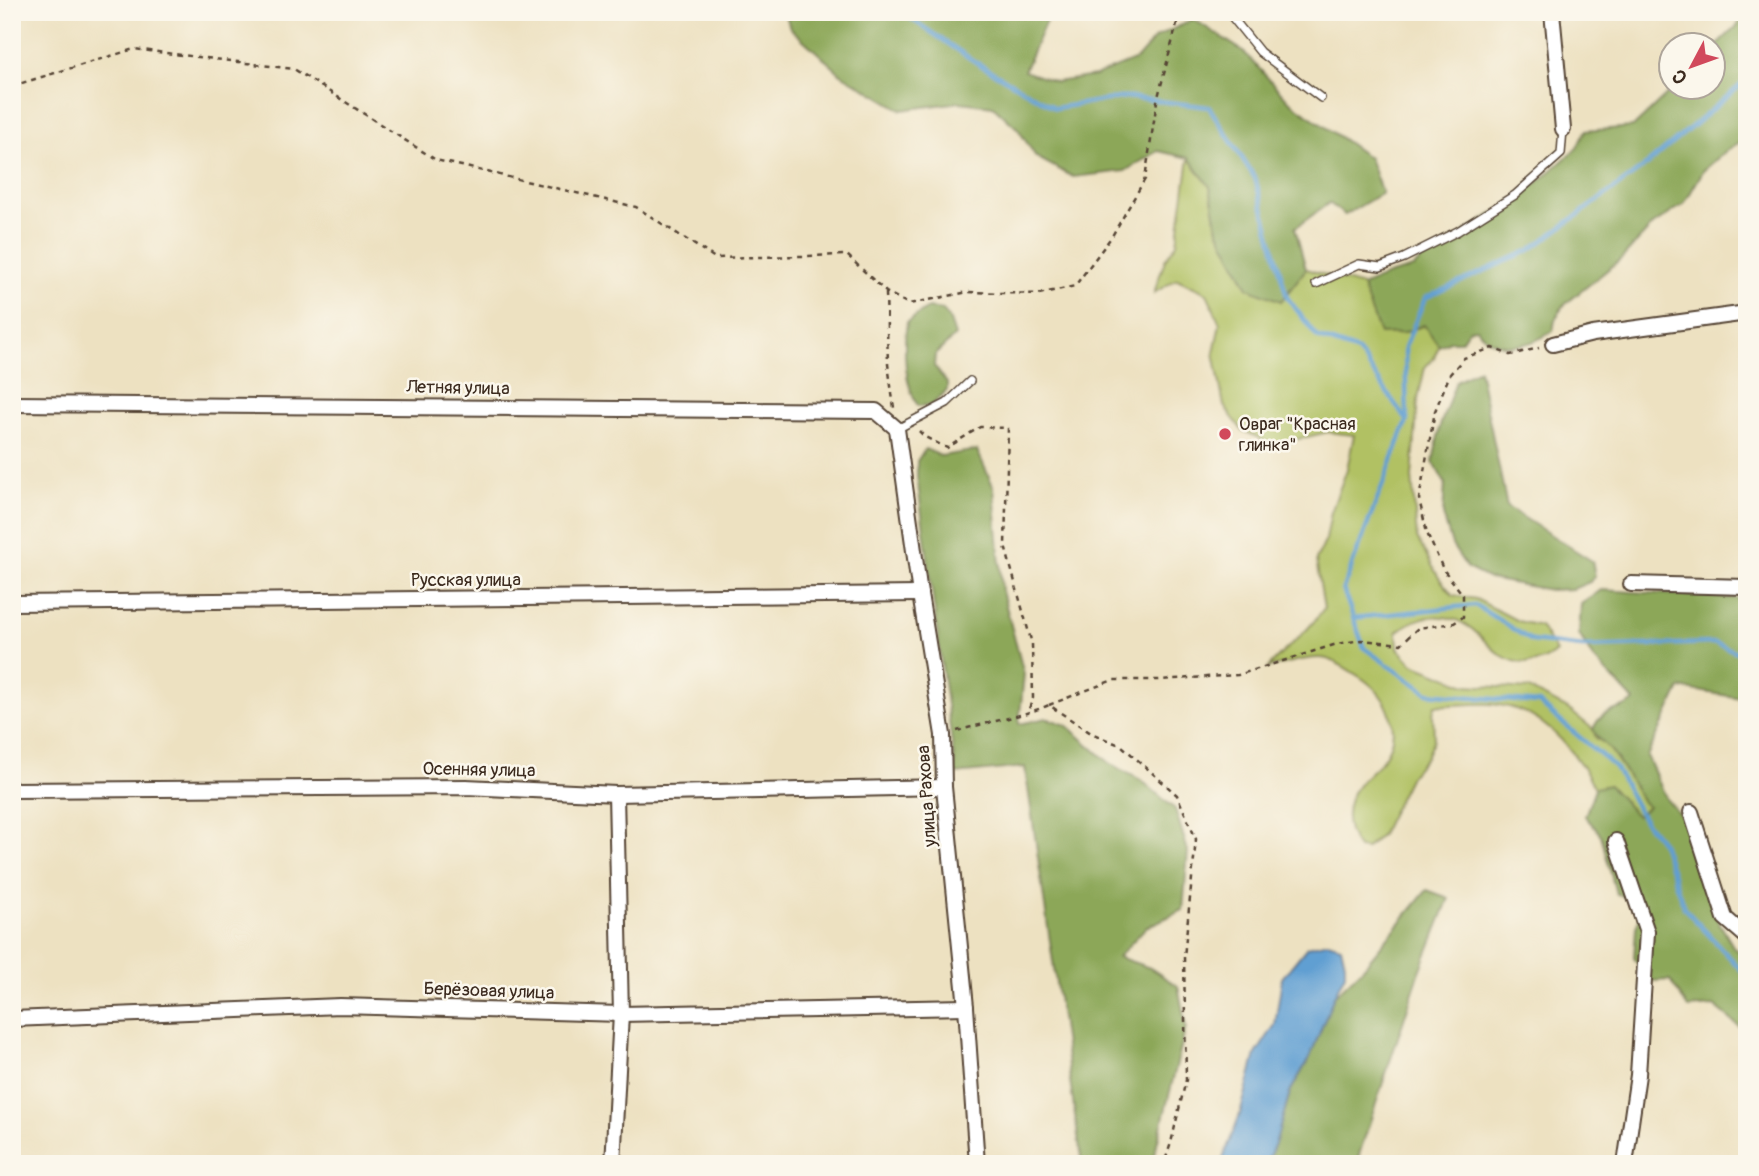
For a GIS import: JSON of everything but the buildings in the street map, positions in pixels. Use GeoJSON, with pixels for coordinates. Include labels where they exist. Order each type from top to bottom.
{"type":"FeatureCollection","features":[{"type":"Feature","properties":{"kind":"street"},"geometry":{"type":"LineString","coordinates":[[1552,12],[1563,129]]}},
{"type":"Feature","properties":{"kind":"street"},"geometry":{"type":"LineString","coordinates":[[1553,344],[1593,334],[1747,313]]}},
{"type":"Feature","properties":{"kind":"street","name":"Летняя улица"},"geometry":{"type":"LineString","coordinates":[[12,404],[876,411],[904,425]]}},
{"type":"Feature","properties":{"kind":"street","name":"улица Рахова"},"geometry":{"type":"LineString","coordinates":[[904,425],[920,594],[943,735],[944,787],[966,1007],[977,1164]]}},
{"type":"Feature","properties":{"kind":"street"},"geometry":{"type":"LineString","coordinates":[[1631,584],[1747,587]]}},
{"type":"Feature","properties":{"kind":"street","name":"Русская улица"},"geometry":{"type":"LineString","coordinates":[[12,603],[920,594]]}},
{"type":"Feature","properties":{"kind":"street","name":"Осенняя улица"},"geometry":{"type":"LineString","coordinates":[[12,790],[466,787],[616,794],[944,787]]}},
{"type":"Feature","properties":{"kind":"street"},"geometry":{"type":"LineString","coordinates":[[613,1164],[621,1014],[616,794]]}},
{"type":"Feature","properties":{"kind":"street"},"geometry":{"type":"LineString","coordinates":[[1691,812],[1725,918],[1747,937]]}},
{"type":"Feature","properties":{"kind":"street"},"geometry":{"type":"LineString","coordinates":[[1616,841],[1647,932],[1638,1075],[1625,1164]]}},
{"type":"Feature","properties":{"kind":"street","name":"Берёзовая улица"},"geometry":{"type":"LineString","coordinates":[[12,1019],[340,1006],[621,1014],[966,1007]]}},
{"type":"Feature","properties":{"kind":"lane"},"geometry":{"type":"LineString","coordinates":[[1228,12],[1260,52],[1321,98]]}},
{"type":"Feature","properties":{"kind":"lane"},"geometry":{"type":"LineString","coordinates":[[1316,284],[1359,264],[1380,267],[1458,231],[1515,195],[1547,168],[1561,154],[1563,129]]}},
{"type":"Feature","properties":{"kind":"lane"},"geometry":{"type":"LineString","coordinates":[[904,425],[947,403],[970,381]]}},
{"type":"Feature","properties":{"kind":"path"},"geometry":{"type":"LineString","coordinates":[[12,86],[134,49],[294,69],[436,160],[636,207],[715,258],[847,255],[886,292],[909,304],[968,292],[1039,294],[1075,286],[1112,236],[1145,179],[1157,101],[1180,12]]}},
{"type":"Feature","properties":{"kind":"path"},"geometry":{"type":"LineString","coordinates":[[886,292],[888,364],[904,425],[947,448],[980,427],[1009,428],[1005,546],[1032,644],[1033,698],[1027,715]]}},
{"type":"Feature","properties":{"kind":"path"},"geometry":{"type":"LineString","coordinates":[[943,735],[1000,718],[1027,715],[1113,680],[1238,675],[1337,644],[1361,640],[1401,644],[1418,628],[1454,623],[1463,617],[1463,595],[1443,569],[1427,533],[1419,499],[1434,411],[1450,374],[1464,358],[1492,348],[1510,355],[1553,344]]}},
{"type":"Feature","properties":{"kind":"path"},"geometry":{"type":"LineString","coordinates":[[1049,705],[1091,733],[1122,746],[1177,795],[1196,839],[1184,957],[1186,1080],[1164,1164]]}},
{"type":"Feature","properties":{"kind":"green space"},"geometry":{"type":"Polygon","coordinates":[[[785,12],[1050,12],[1024,71],[1056,82],[1095,76],[1137,59],[1155,38],[1193,19],[1243,51],[1290,102],[1369,158],[1382,193],[1345,215],[1329,203],[1295,228],[1306,269],[1281,301],[1248,288],[1218,230],[1210,187],[1189,158],[1158,151],[1125,171],[1073,177],[1036,157],[1018,129],[993,106],[960,102],[902,110],[841,74],[790,28],[785,12]]]}},
{"type":"Feature","properties":{"kind":"green space"},"geometry":{"type":"Polygon","coordinates":[[[1739,12],[1747,12],[1747,138],[1727,150],[1703,171],[1684,204],[1653,225],[1622,258],[1563,306],[1555,320],[1553,331],[1533,341],[1513,346],[1493,342],[1476,328],[1469,329],[1461,341],[1450,341],[1439,346],[1424,325],[1403,333],[1380,334],[1362,286],[1413,268],[1424,256],[1515,199],[1577,148],[1585,131],[1633,127],[1659,102],[1728,102],[1728,35],[1739,24],[1739,12]]]}},
{"type":"Feature","properties":{"kind":"green space"},"geometry":{"type":"Polygon","coordinates":[[[1189,158],[1210,187],[1218,230],[1281,301],[1306,269],[1362,286],[1380,334],[1403,333],[1425,325],[1439,346],[1434,358],[1425,367],[1418,399],[1412,477],[1417,538],[1439,578],[1453,595],[1476,599],[1518,621],[1540,626],[1556,652],[1536,662],[1522,663],[1508,659],[1463,623],[1444,617],[1424,618],[1397,632],[1398,648],[1413,664],[1466,685],[1529,689],[1568,709],[1593,729],[1596,738],[1607,745],[1649,807],[1637,817],[1609,785],[1595,788],[1565,744],[1539,721],[1508,707],[1490,704],[1435,705],[1434,739],[1426,757],[1410,776],[1381,835],[1366,849],[1358,848],[1348,824],[1348,807],[1354,791],[1389,749],[1393,726],[1385,704],[1378,693],[1360,677],[1327,659],[1306,659],[1268,668],[1324,608],[1316,560],[1326,540],[1331,512],[1347,469],[1354,435],[1328,432],[1273,445],[1242,430],[1224,406],[1214,352],[1220,324],[1207,293],[1177,279],[1154,293],[1165,260],[1177,243],[1189,158]]]}},
{"type":"Feature","properties":{"kind":"green space"},"geometry":{"type":"Polygon","coordinates":[[[928,308],[943,310],[955,336],[935,355],[934,366],[947,383],[947,390],[932,405],[918,406],[907,376],[907,322],[928,308]]]}},
{"type":"Feature","properties":{"kind":"green space"},"geometry":{"type":"Polygon","coordinates":[[[1479,369],[1507,507],[1592,561],[1595,576],[1590,582],[1573,589],[1550,590],[1489,579],[1467,568],[1452,545],[1443,515],[1445,483],[1433,462],[1440,426],[1456,381],[1479,369]]]}},
{"type":"Feature","properties":{"kind":"green space"},"geometry":{"type":"Polygon","coordinates":[[[925,449],[941,456],[977,450],[994,488],[1002,591],[1024,674],[1019,724],[1047,718],[1066,725],[1111,764],[1141,780],[1175,809],[1188,851],[1183,910],[1146,927],[1118,957],[1150,968],[1178,986],[1186,1027],[1152,1164],[1082,1164],[1025,767],[956,774],[917,477],[917,461],[925,449]]]}},
{"type":"Feature","properties":{"kind":"green space"},"geometry":{"type":"Polygon","coordinates":[[[1601,590],[1747,599],[1747,699],[1680,688],[1647,756],[1667,800],[1682,817],[1715,915],[1734,948],[1747,959],[1747,1033],[1714,1006],[1688,1008],[1670,980],[1652,981],[1634,958],[1636,927],[1645,903],[1616,894],[1601,835],[1585,816],[1595,788],[1609,785],[1637,816],[1648,807],[1615,756],[1593,729],[1602,716],[1634,701],[1592,657],[1579,634],[1581,604],[1601,590]]]}},
{"type":"Feature","properties":{"kind":"green space"},"geometry":{"type":"Polygon","coordinates":[[[1427,890],[1449,898],[1419,974],[1356,1164],[1266,1164],[1276,1141],[1290,1092],[1310,1057],[1334,996],[1362,969],[1427,890]]]}},
{"type":"Feature","properties":{"kind":"water"},"geometry":{"type":"Polygon","coordinates":[[[1328,942],[1341,946],[1345,974],[1310,1057],[1290,1092],[1276,1141],[1266,1164],[1221,1164],[1240,1114],[1256,1054],[1275,1025],[1282,978],[1307,947],[1328,942]]]}},
{"type":"Feature","properties":{"kind":"waterway"},"geometry":{"type":"LineString","coordinates":[[901,12],[977,63],[1055,108],[1126,97],[1209,107],[1255,178],[1287,297],[1317,337],[1358,351],[1407,421],[1343,589],[1364,648],[1428,693],[1539,703],[1615,767],[1643,819],[1662,843],[1684,908],[1747,976]]}},
{"type":"Feature","properties":{"kind":"waterway"},"geometry":{"type":"LineString","coordinates":[[1407,420],[1405,347],[1425,298],[1530,250],[1644,167],[1747,80]]}},
{"type":"Feature","properties":{"kind":"waterway"},"geometry":{"type":"LineString","coordinates":[[1353,618],[1475,605],[1532,641],[1583,647],[1715,643],[1747,656]]}},
{"type":"Feature","properties":{"kind":"place","name":"Овраг \"Красная глинка\""},"geometry":{"type":"Point","coordinates":[1225,434]}}]}
